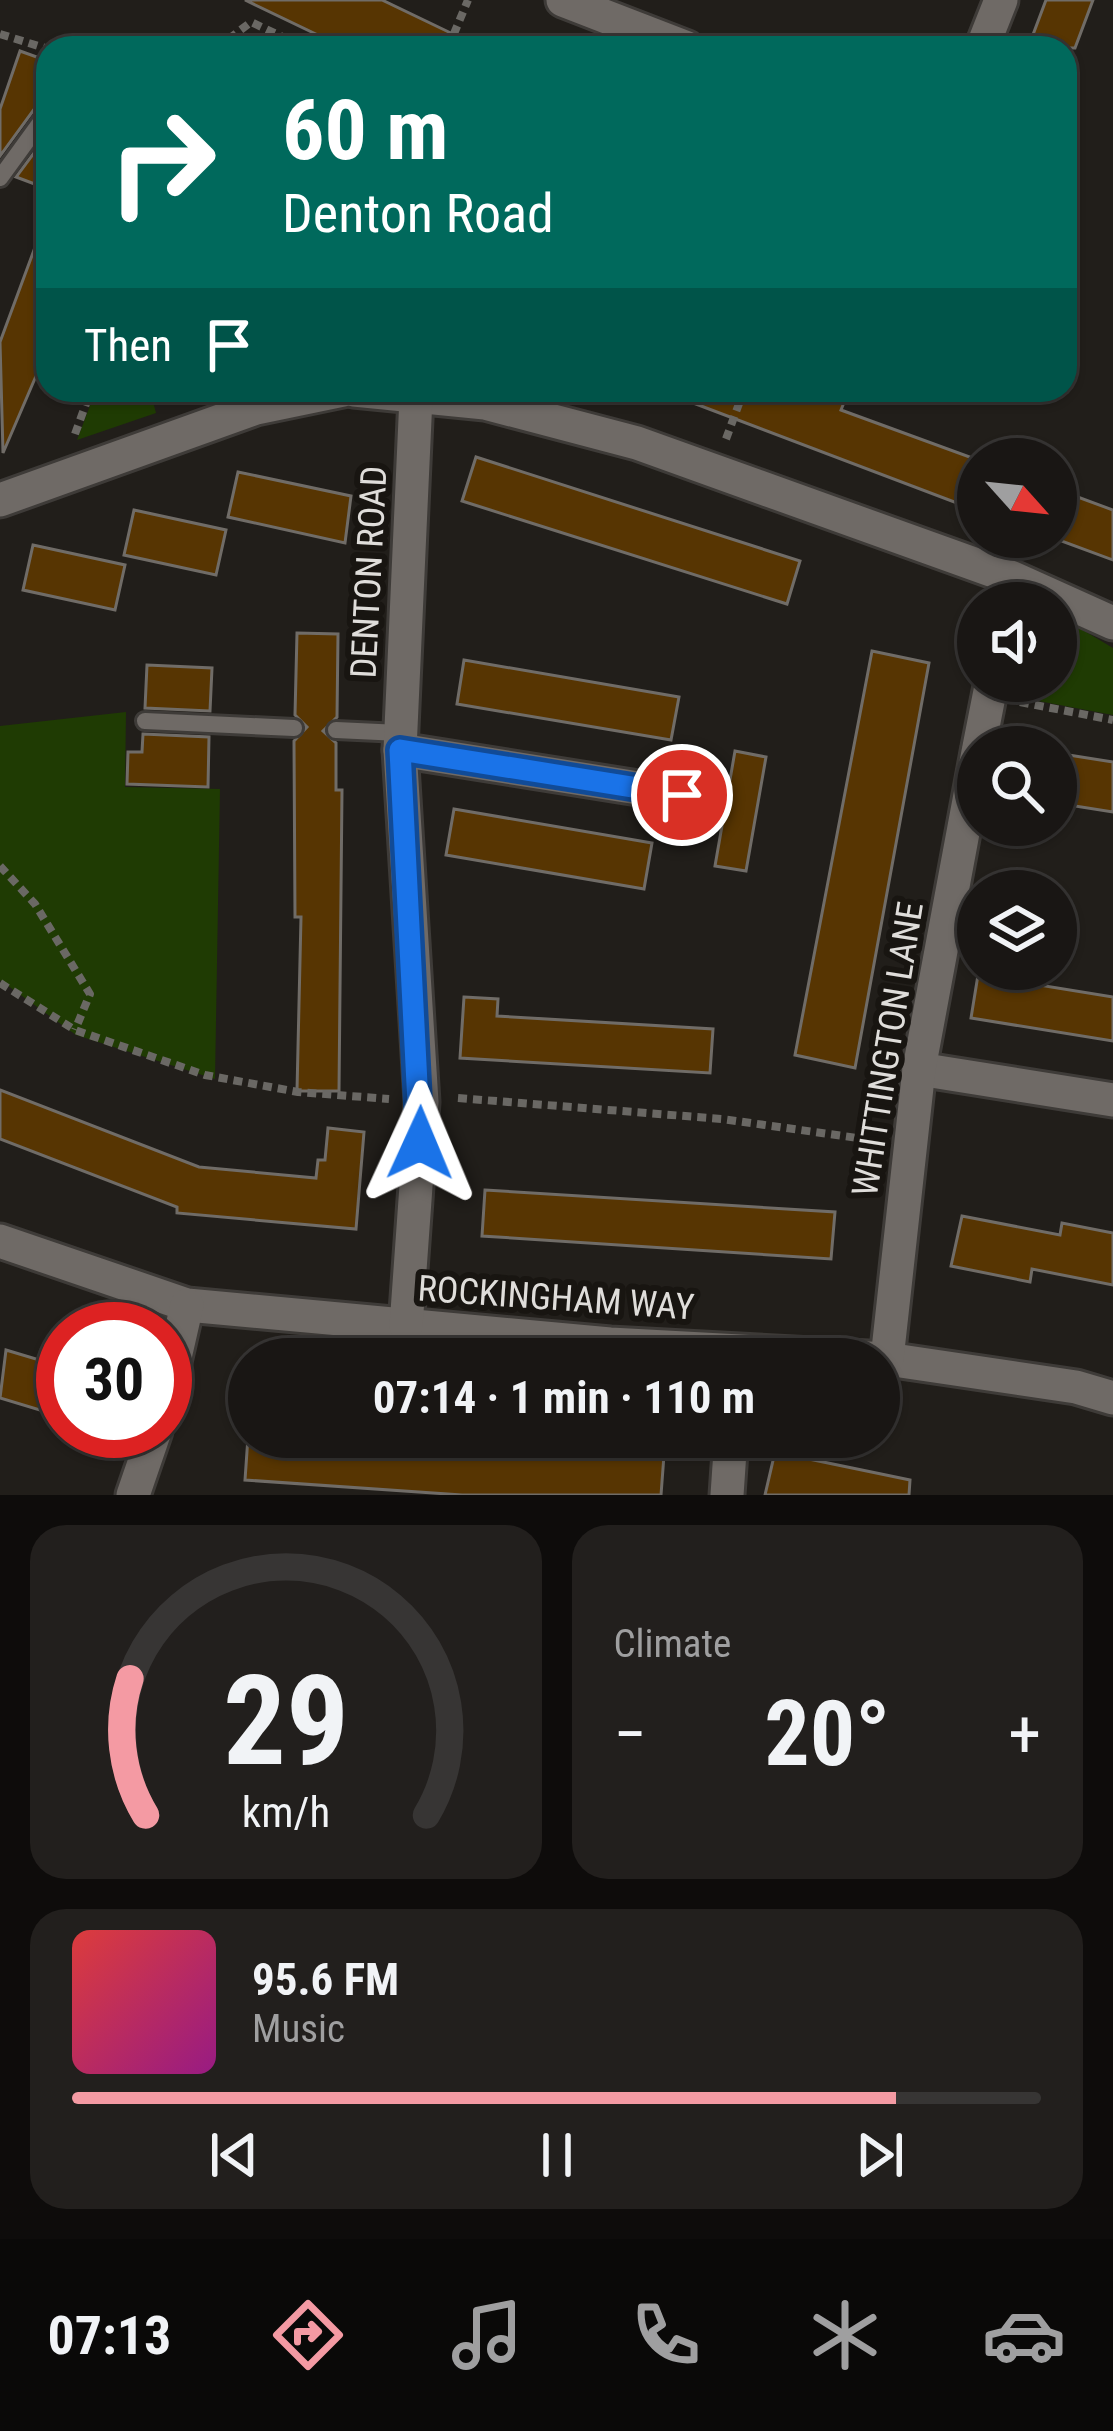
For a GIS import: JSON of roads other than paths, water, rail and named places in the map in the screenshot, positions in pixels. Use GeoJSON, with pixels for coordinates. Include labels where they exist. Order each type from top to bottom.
{"type":"FeatureCollection","features":[{"type":"Feature","properties":{"kind":"street"},"geometry":{"type":"LineString","coordinates":[[562,0],[656,36]]}},
{"type":"Feature","properties":{"kind":"street"},"geometry":{"type":"LineString","coordinates":[[987,36],[1001,0]]}},
{"type":"Feature","properties":{"kind":"street"},"geometry":{"type":"LineString","coordinates":[[0,500],[256,409],[288,402]]}},
{"type":"Feature","properties":{"kind":"street","name":"DENTON ROAD"},"geometry":{"type":"LineString","coordinates":[[406,1326],[422,1102],[400,741],[416,402]]}},
{"type":"Feature","properties":{"kind":"street"},"geometry":{"type":"LineString","coordinates":[[465,402],[563,421],[713,472],[988,582]]}},
{"type":"Feature","properties":{"kind":"street"},"geometry":{"type":"LineString","coordinates":[[1077,611],[1113,622]]}},
{"type":"Feature","properties":{"kind":"street"},"geometry":{"type":"LineString","coordinates":[[400,741],[682,795]]}},
{"type":"Feature","properties":{"kind":"street","name":"WHITTINGTON LANE"},"geometry":{"type":"LineString","coordinates":[[889,1338],[919,1069],[960,846]]}},
{"type":"Feature","properties":{"kind":"street"},"geometry":{"type":"LineString","coordinates":[[919,1069],[1113,1100]]}},
{"type":"Feature","properties":{"kind":"street","name":"ROCKINGHAM WAY"},"geometry":{"type":"LineString","coordinates":[[0,1241],[178,1302]]}},
{"type":"Feature","properties":{"kind":"street","name":"ROCKINGHAM WAY"},"geometry":{"type":"LineString","coordinates":[[192,1305],[543,1338]]}},
{"type":"Feature","properties":{"kind":"street","name":"ROCKINGHAM WAY"},"geometry":{"type":"LineString","coordinates":[[900,1361],[1076,1387],[1113,1398]]}},
{"type":"Feature","properties":{"kind":"street"},"geometry":{"type":"LineString","coordinates":[[133,1495],[146,1458]]}},
{"type":"Feature","properties":{"kind":"street"},"geometry":{"type":"LineString","coordinates":[[727,1495],[730,1458]]}},
{"type":"Feature","properties":{"kind":"lane"},"geometry":{"type":"LineString","coordinates":[[0,178],[36,128]]}},
{"type":"Feature","properties":{"kind":"lane"},"geometry":{"type":"LineString","coordinates":[[146,721],[294,728]]}},
{"type":"Feature","properties":{"kind":"lane"},"geometry":{"type":"LineString","coordinates":[[336,730],[400,741]]}}]}
